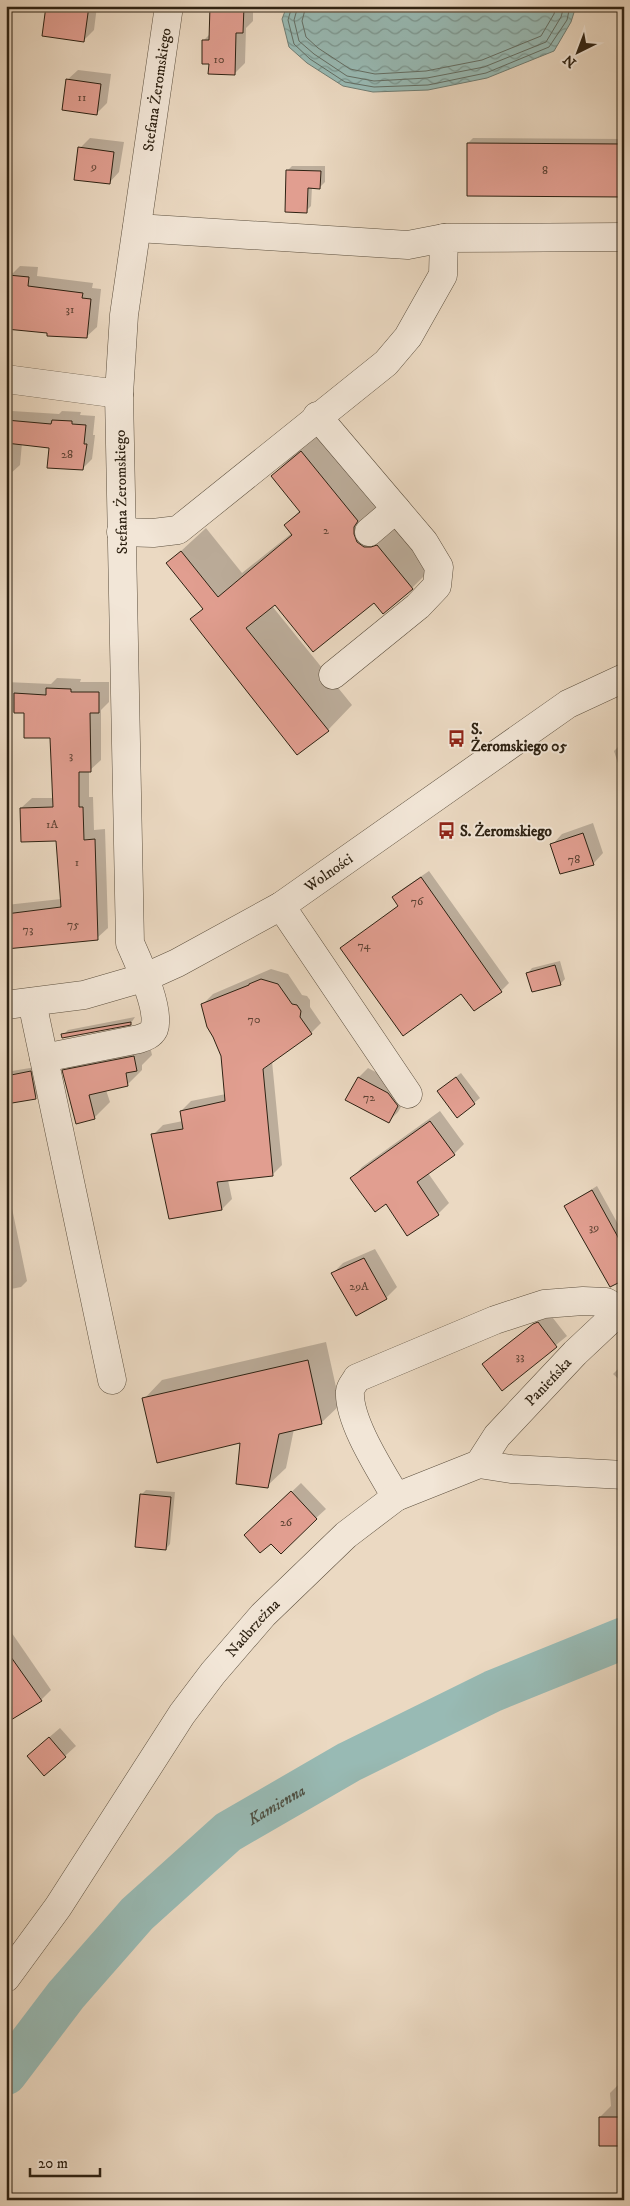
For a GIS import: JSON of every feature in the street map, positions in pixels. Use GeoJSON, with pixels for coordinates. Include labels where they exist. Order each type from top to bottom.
{"type":"FeatureCollection","features":[{"type":"Feature","properties":{"kind":"street","name":"Stefana Żeromskiego"},"geometry":{"type":"LineString","coordinates":[[43,1052],[146,1023],[154,1017],[146,977],[130,943],[119,394],[124,315],[169,6]]}},
{"type":"Feature","properties":{"kind":"street"},"geometry":{"type":"LineString","coordinates":[[137,228],[408,244],[444,238],[624,237]]}},
{"type":"Feature","properties":{"kind":"street"},"geometry":{"type":"LineString","coordinates":[[121,532],[153,533],[178,530],[317,416],[386,363],[408,337],[443,275],[444,238]]}},
{"type":"Feature","properties":{"kind":"street"},"geometry":{"type":"LineString","coordinates":[[6,379],[119,394]]}},
{"type":"Feature","properties":{"kind":"street"},"geometry":{"type":"LineString","coordinates":[[317,416],[424,542],[438,567],[437,586],[418,606],[333,675]]}},
{"type":"Feature","properties":{"kind":"street"},"geometry":{"type":"LineString","coordinates":[[369,532],[396,509]]}},
{"type":"Feature","properties":{"kind":"street","name":"Wolności"},"geometry":{"type":"LineString","coordinates":[[19,1003],[84,995],[146,977],[177,963],[281,906],[568,704],[624,678]]}},
{"type":"Feature","properties":{"kind":"street"},"geometry":{"type":"LineString","coordinates":[[281,906],[408,1094]]}},
{"type":"Feature","properties":{"kind":"street"},"geometry":{"type":"LineString","coordinates":[[19,1003],[43,1052],[112,1380]]}},
{"type":"Feature","properties":{"kind":"street"},"geometry":{"type":"LineString","coordinates":[[396,1497],[367,1446],[352,1409],[350,1390],[357,1378],[529,1308],[544,1304],[583,1300],[606,1302],[622,1309]]}},
{"type":"Feature","properties":{"kind":"street","name":"Panieńska"},"geometry":{"type":"LineString","coordinates":[[478,1464],[496,1436],[575,1353],[622,1309]]}},
{"type":"Feature","properties":{"kind":"street"},"geometry":{"type":"LineString","coordinates":[[478,1464],[511,1469],[624,1474]]}},
{"type":"Feature","properties":{"kind":"street","name":"Nadbrzeżna"},"geometry":{"type":"LineString","coordinates":[[6,1978],[58,1907],[182,1714],[213,1673],[262,1615],[346,1535],[396,1497],[478,1464]]}},
{"type":"Feature","properties":{"kind":"water"},"geometry":{"type":"Polygon","coordinates":[[[287,6],[576,6],[571,22],[554,51],[487,78],[428,90],[373,92],[343,86],[307,63],[289,47],[282,19],[287,6]]]}},
{"type":"Feature","properties":{"kind":"building"},"geometry":{"type":"Polygon","coordinates":[[[46,6],[89,6],[84,42],[42,36],[46,6]]]}},
{"type":"Feature","properties":{"kind":"building"},"geometry":{"type":"Polygon","coordinates":[[[210,6],[244,6],[243,33],[236,33],[235,75],[208,74],[209,64],[202,64],[202,40],[209,40],[210,6]]]}},
{"type":"Feature","properties":{"kind":"building"},"geometry":{"type":"Polygon","coordinates":[[[66,79],[101,84],[97,115],[62,110],[66,79]]]}},
{"type":"Feature","properties":{"kind":"building"},"geometry":{"type":"Polygon","coordinates":[[[467,143],[624,144],[624,197],[467,196],[467,143]]]}},
{"type":"Feature","properties":{"kind":"building"},"geometry":{"type":"Polygon","coordinates":[[[78,147],[114,152],[110,184],[74,180],[78,147]]]}},
{"type":"Feature","properties":{"kind":"building"},"geometry":{"type":"Polygon","coordinates":[[[286,170],[321,171],[320,189],[308,188],[307,213],[285,212],[286,170]]]}},
{"type":"Feature","properties":{"kind":"building"},"geometry":{"type":"Polygon","coordinates":[[[8,275],[29,277],[28,286],[83,293],[82,298],[91,299],[87,338],[47,336],[47,333],[6,329],[6,283],[8,275]]]}},
{"type":"Feature","properties":{"kind":"building"},"geometry":{"type":"Polygon","coordinates":[[[6,420],[51,424],[52,420],[72,421],[72,424],[86,425],[84,444],[87,444],[83,470],[47,468],[49,448],[6,443],[6,420]]]}},
{"type":"Feature","properties":{"kind":"building"},"geometry":{"type":"Polygon","coordinates":[[[301,451],[358,521],[354,527],[357,542],[364,547],[377,545],[413,589],[383,614],[374,603],[313,652],[275,605],[246,628],[329,731],[297,755],[190,619],[203,609],[166,563],[181,551],[218,597],[292,535],[284,525],[300,512],[271,476],[301,451]]]}},
{"type":"Feature","properties":{"kind":"building"},"geometry":{"type":"Polygon","coordinates":[[[46,688],[71,689],[71,692],[99,692],[99,713],[90,713],[91,772],[79,772],[79,807],[83,807],[84,840],[95,839],[98,940],[6,949],[6,914],[61,907],[56,841],[21,842],[20,808],[53,807],[50,738],[24,738],[24,713],[14,713],[14,693],[46,695],[46,688]]]}},
{"type":"Feature","properties":{"kind":"building"},"geometry":{"type":"Polygon","coordinates":[[[583,833],[594,865],[560,874],[550,844],[583,833]]]}},
{"type":"Feature","properties":{"kind":"building"},"geometry":{"type":"Polygon","coordinates":[[[421,877],[502,992],[474,1011],[461,994],[403,1036],[340,948],[398,906],[392,897],[421,877]]]}},
{"type":"Feature","properties":{"kind":"building"},"geometry":{"type":"Polygon","coordinates":[[[555,965],[561,985],[532,992],[526,973],[555,965]]]}},
{"type":"Feature","properties":{"kind":"building"},"geometry":{"type":"Polygon","coordinates":[[[261,979],[278,984],[292,1004],[297,1005],[301,1011],[300,1017],[312,1034],[263,1069],[273,1176],[217,1182],[222,1210],[169,1219],[151,1134],[183,1129],[180,1111],[225,1101],[221,1056],[207,1027],[201,1004],[261,979]]]}},
{"type":"Feature","properties":{"kind":"building"},"geometry":{"type":"Polygon","coordinates":[[[131,1022],[131,1025],[62,1038],[61,1034],[131,1022]]]}},
{"type":"Feature","properties":{"kind":"building"},"geometry":{"type":"Polygon","coordinates":[[[134,1056],[137,1071],[126,1073],[128,1086],[89,1095],[95,1119],[76,1124],[62,1070],[134,1056]]]}},
{"type":"Feature","properties":{"kind":"building"},"geometry":{"type":"Polygon","coordinates":[[[31,1071],[36,1099],[6,1104],[6,1076],[31,1071]]]}},
{"type":"Feature","properties":{"kind":"building"},"geometry":{"type":"Polygon","coordinates":[[[358,1077],[388,1093],[398,1106],[389,1123],[345,1100],[358,1077]]]}},
{"type":"Feature","properties":{"kind":"building"},"geometry":{"type":"Polygon","coordinates":[[[456,1077],[475,1104],[457,1118],[437,1091],[456,1077]]]}},
{"type":"Feature","properties":{"kind":"building"},"geometry":{"type":"Polygon","coordinates":[[[430,1121],[455,1155],[417,1182],[439,1215],[407,1236],[386,1204],[375,1212],[350,1178],[430,1121]]]}},
{"type":"Feature","properties":{"kind":"building"},"geometry":{"type":"Polygon","coordinates":[[[592,1190],[624,1248],[624,1280],[610,1287],[564,1206],[592,1190]]]}},
{"type":"Feature","properties":{"kind":"building"},"geometry":{"type":"Polygon","coordinates":[[[364,1258],[387,1299],[356,1316],[331,1273],[364,1258]]]}},
{"type":"Feature","properties":{"kind":"building"},"geometry":{"type":"Polygon","coordinates":[[[538,1322],[557,1347],[502,1391],[482,1364],[538,1322]]]}},
{"type":"Feature","properties":{"kind":"building"},"geometry":{"type":"Polygon","coordinates":[[[308,1360],[322,1424],[279,1434],[268,1488],[236,1484],[240,1443],[157,1463],[142,1398],[308,1360]]]}},
{"type":"Feature","properties":{"kind":"building"},"geometry":{"type":"Polygon","coordinates":[[[291,1491],[317,1519],[281,1554],[271,1544],[260,1553],[244,1535],[291,1491]]]}},
{"type":"Feature","properties":{"kind":"building"},"geometry":{"type":"Polygon","coordinates":[[[140,1494],[171,1497],[166,1550],[135,1547],[140,1494]]]}},
{"type":"Feature","properties":{"kind":"building"},"geometry":{"type":"Polygon","coordinates":[[[6,1650],[42,1701],[6,1723],[6,1650]]]}},
{"type":"Feature","properties":{"kind":"building"},"geometry":{"type":"Polygon","coordinates":[[[49,1737],[66,1757],[44,1776],[27,1756],[49,1737]]]}},
{"type":"Feature","properties":{"kind":"building"},"geometry":{"type":"Polygon","coordinates":[[[599,2117],[624,2117],[624,2146],[599,2146],[599,2117]]]}},
{"type":"Feature","properties":{"kind":"waterway","name":"Kamienna"},"geometry":{"type":"LineString","coordinates":[[6,2074],[66,1995],[137,1914],[228,1832],[349,1762],[493,1691],[624,1638]]}},
{"type":"Feature","properties":{"kind":"place","name":"S. Żeromskiego 05"},"geometry":{"type":"Point","coordinates":[457,738]}},
{"type":"Feature","properties":{"kind":"place","name":"S. Żeromskiego"},"geometry":{"type":"Point","coordinates":[446,831]}}]}
